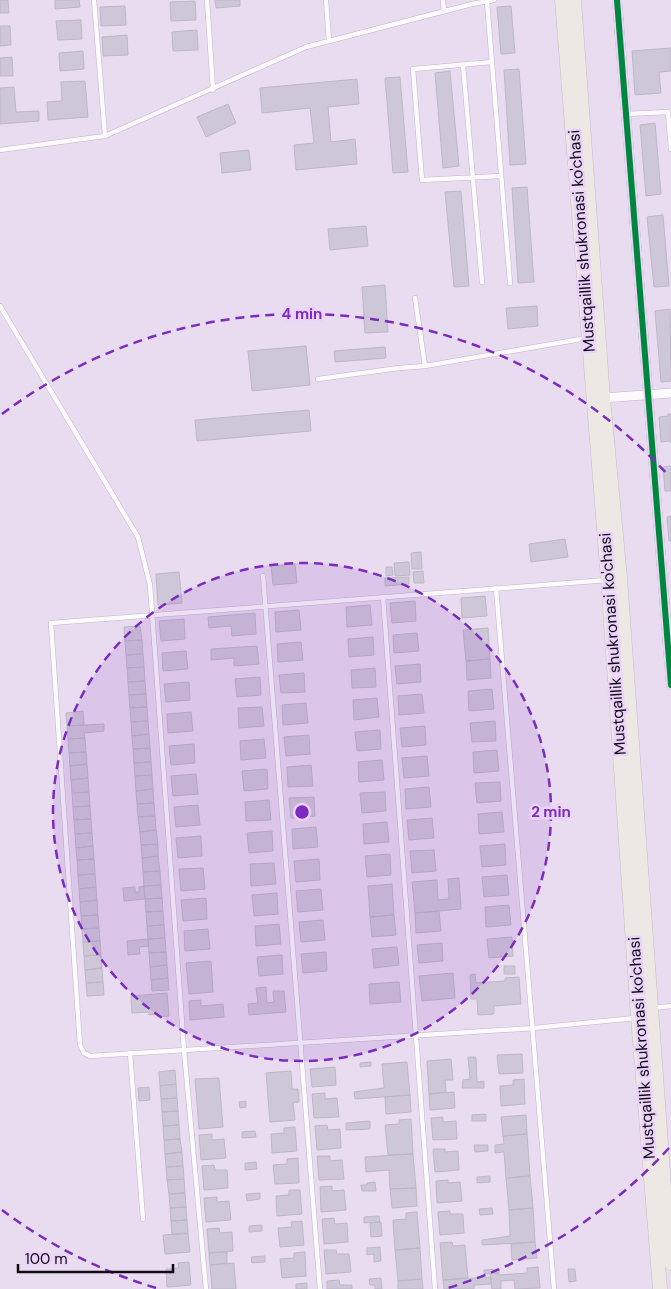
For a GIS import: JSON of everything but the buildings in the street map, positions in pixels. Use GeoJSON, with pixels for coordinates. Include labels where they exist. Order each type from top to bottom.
{"type":"FeatureCollection","features":[{"type":"Feature","properties":{"kind":"main road","name":"Mustqaillik shukronasi ko'chasi"},"geometry":{"type":"LineString","coordinates":[[562,0],[608,580],[638,1018],[660,1289]]}},
{"type":"Feature","properties":{"kind":"main road","name":"Mustqaillik shukronasi ko'chasi"},"geometry":{"type":"LineString","coordinates":[[574,0],[603,398],[620,578],[651,1015],[671,1263]]}},
{"type":"Feature","properties":{"kind":"street"},"geometry":{"type":"LineString","coordinates":[[617,0],[671,685]]}},
{"type":"Feature","properties":{"kind":"street"},"geometry":{"type":"LineString","coordinates":[[603,398],[671,393]]}},
{"type":"Feature","properties":{"kind":"lane"},"geometry":{"type":"LineString","coordinates":[[94,0],[105,136]]}},
{"type":"Feature","properties":{"kind":"lane"},"geometry":{"type":"LineString","coordinates":[[207,0],[213,90]]}},
{"type":"Feature","properties":{"kind":"lane"},"geometry":{"type":"LineString","coordinates":[[326,0],[329,41]]}},
{"type":"Feature","properties":{"kind":"lane"},"geometry":{"type":"LineString","coordinates":[[443,0],[444,11]]}},
{"type":"Feature","properties":{"kind":"lane"},"geometry":{"type":"LineString","coordinates":[[0,150],[105,136],[213,90],[306,47],[494,0]]}},
{"type":"Feature","properties":{"kind":"lane"},"geometry":{"type":"LineString","coordinates":[[488,2],[510,283]]}},
{"type":"Feature","properties":{"kind":"lane"},"geometry":{"type":"LineString","coordinates":[[492,62],[413,69],[422,180],[501,176]]}},
{"type":"Feature","properties":{"kind":"lane"},"geometry":{"type":"LineString","coordinates":[[463,65],[482,282]]}},
{"type":"Feature","properties":{"kind":"lane"},"geometry":{"type":"LineString","coordinates":[[626,114],[668,112],[671,149]]}},
{"type":"Feature","properties":{"kind":"lane"},"geometry":{"type":"LineString","coordinates":[[415,298],[425,366]]}},
{"type":"Feature","properties":{"kind":"lane"},"geometry":{"type":"LineString","coordinates":[[0,306],[138,537],[150,585],[184,1050],[206,1289]]}},
{"type":"Feature","properties":{"kind":"lane"},"geometry":{"type":"LineString","coordinates":[[318,379],[425,366],[588,337]]}},
{"type":"Feature","properties":{"kind":"lane"},"geometry":{"type":"LineString","coordinates":[[263,576],[320,1289]]}},
{"type":"Feature","properties":{"kind":"lane"},"geometry":{"type":"LineString","coordinates":[[608,580],[51,623],[80,1045],[84,1052],[90,1056],[534,1028],[638,1018]]}},
{"type":"Feature","properties":{"kind":"lane"},"geometry":{"type":"LineString","coordinates":[[496,588],[534,1028],[554,1289]]}},
{"type":"Feature","properties":{"kind":"lane"},"geometry":{"type":"LineString","coordinates":[[383,597],[435,1289]]}},
{"type":"Feature","properties":{"kind":"lane"},"geometry":{"type":"LineString","coordinates":[[651,1015],[671,1006]]}},
{"type":"Feature","properties":{"kind":"lane"},"geometry":{"type":"LineString","coordinates":[[130,1053],[143,1219]]}},
{"type":"Feature","properties":{"kind":"cycle path"},"geometry":{"type":"LineString","coordinates":[[617,0],[671,685]]}}]}
